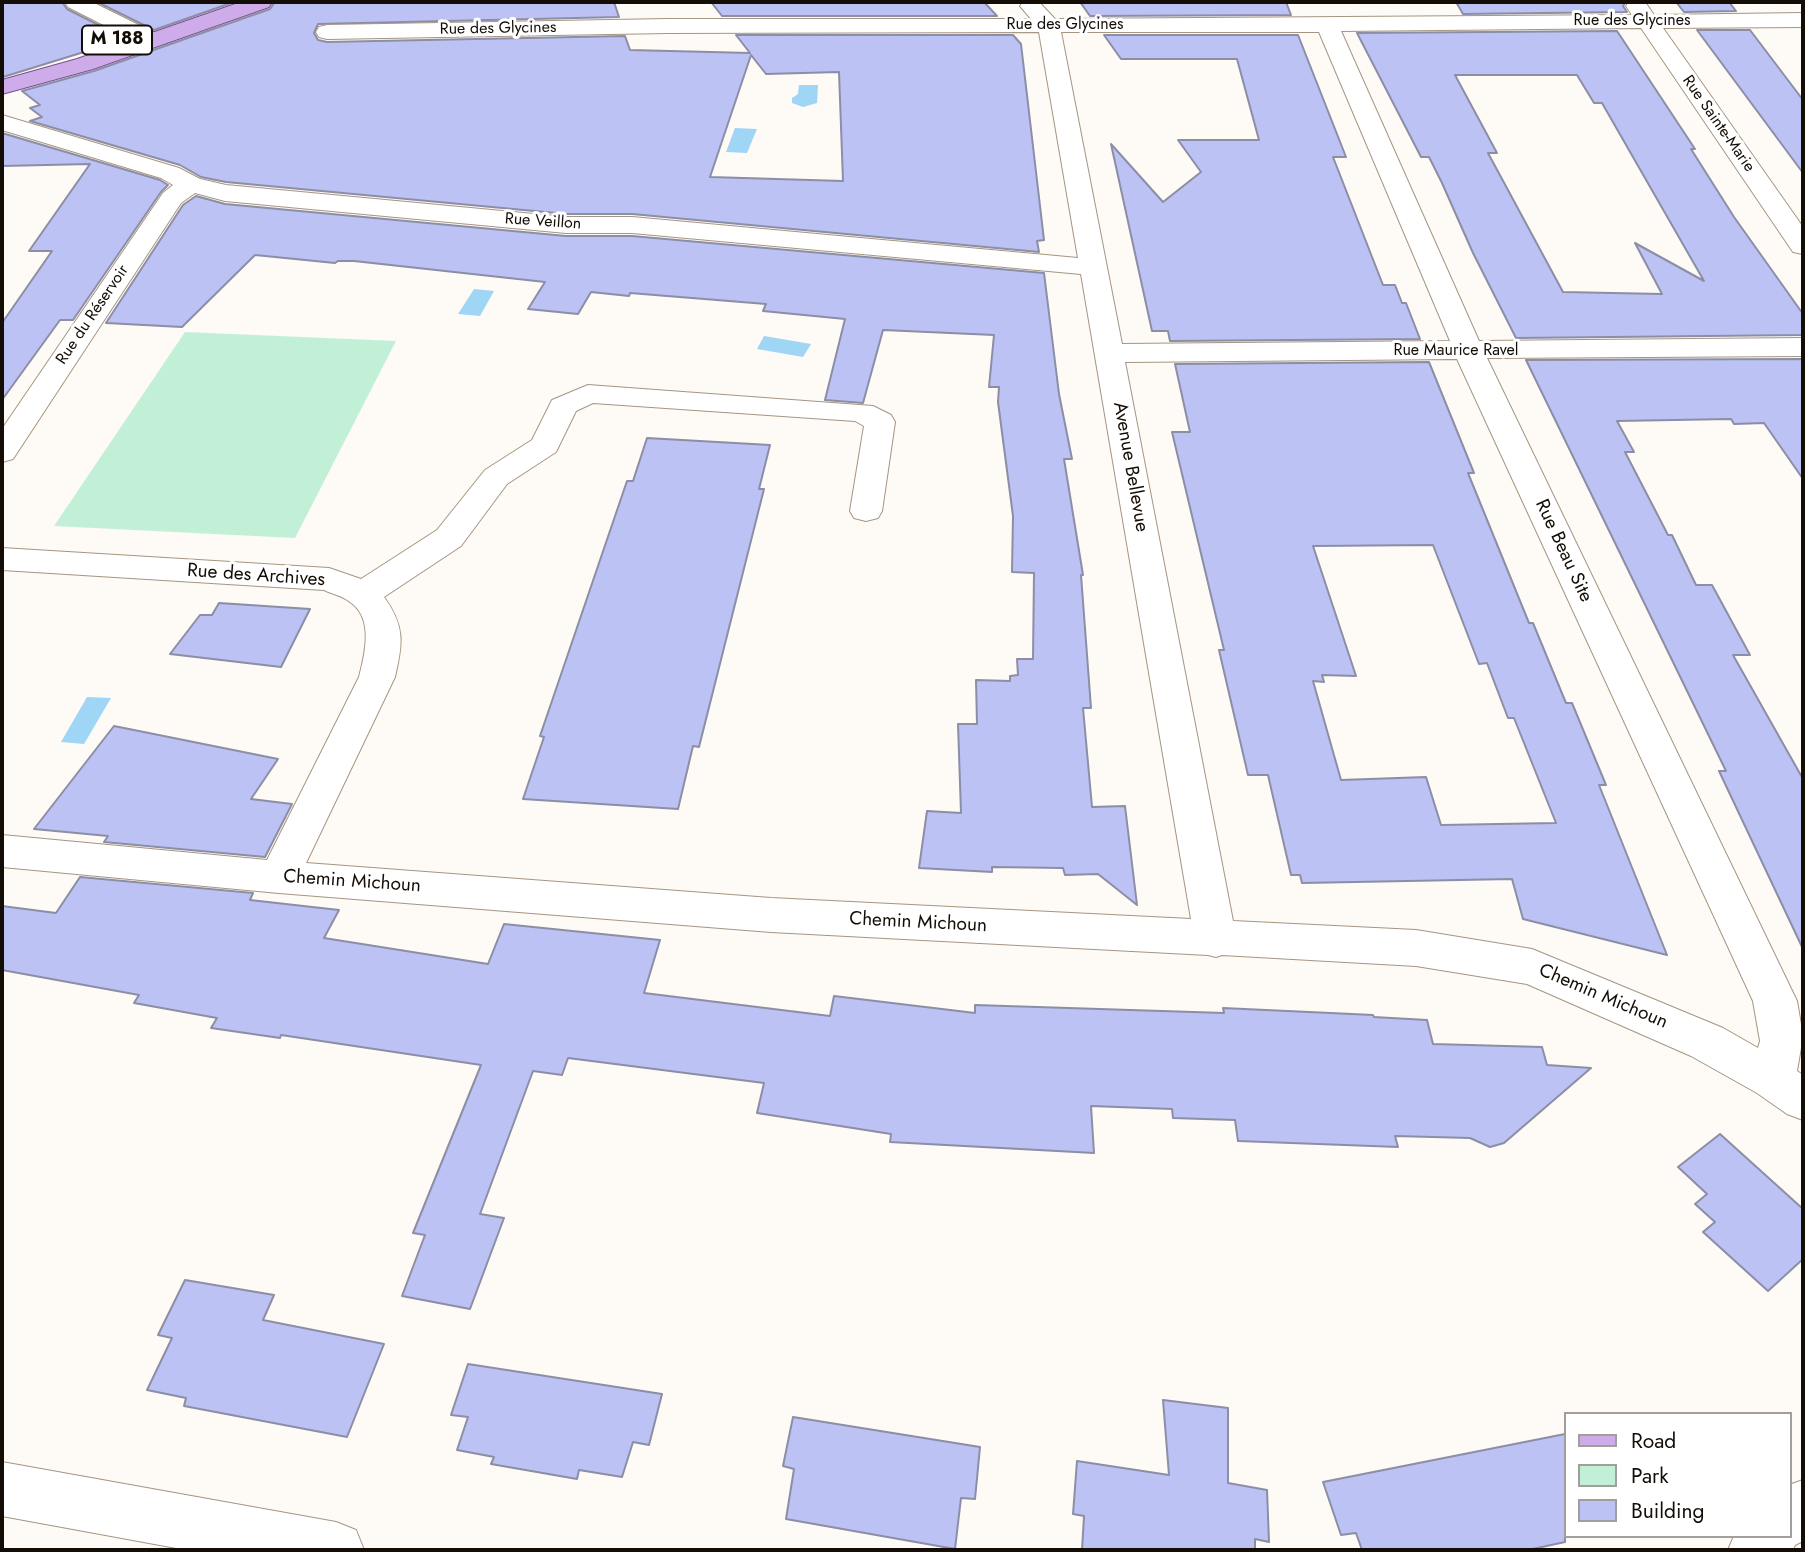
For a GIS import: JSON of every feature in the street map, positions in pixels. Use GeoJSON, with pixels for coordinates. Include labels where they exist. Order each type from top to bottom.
{"type":"FeatureCollection","features":[{"type":"Feature","properties":{"kind":"main road","name":"M 188"},"geometry":{"type":"LineString","coordinates":[[2,87],[74,67],[232,2]]}},
{"type":"Feature","properties":{"kind":"main road","name":"M 188"},"geometry":{"type":"LineString","coordinates":[[2,76],[261,2]]}},
{"type":"Feature","properties":{"kind":"street"},"geometry":{"type":"LineString","coordinates":[[76,2],[145,36]]}},
{"type":"Feature","properties":{"kind":"street"},"geometry":{"type":"LineString","coordinates":[[660,2],[664,8],[667,26]]}},
{"type":"Feature","properties":{"kind":"street"},"geometry":{"type":"LineString","coordinates":[[1028,2],[1049,25]]}},
{"type":"Feature","properties":{"kind":"street","name":"Rue des Glycines"},"geometry":{"type":"LineString","coordinates":[[327,32],[667,26],[1326,25],[1640,11],[1803,20]]}},
{"type":"Feature","properties":{"kind":"street","name":"Rue Sainte-Marie"},"geometry":{"type":"LineString","coordinates":[[1640,11],[1803,246]]}},
{"type":"Feature","properties":{"kind":"street","name":"Avenue Bellevue"},"geometry":{"type":"LineString","coordinates":[[1049,25],[1216,940]]}},
{"type":"Feature","properties":{"kind":"street","name":"Rue Beau Site"},"geometry":{"type":"LineString","coordinates":[[1326,25],[1469,352],[1775,1001],[1788,1089]]}},
{"type":"Feature","properties":{"kind":"street","name":"Rue Veillon"},"geometry":{"type":"LineString","coordinates":[[2,122],[170,173],[191,184],[225,193],[552,224],[632,225],[1065,266],[1094,266]]}},
{"type":"Feature","properties":{"kind":"street","name":"Rue du Réservoir"},"geometry":{"type":"LineString","coordinates":[[7,438],[172,198],[191,184]]}},
{"type":"Feature","properties":{"kind":"street","name":"Rue Maurice Ravel"},"geometry":{"type":"LineString","coordinates":[[1109,353],[1469,352],[1803,347]]}},
{"type":"Feature","properties":{"kind":"street"},"geometry":{"type":"LineString","coordinates":[[279,877],[377,677],[385,645],[379,617],[364,594],[449,538],[496,477],[545,445],[563,406],[588,394],[862,412],[880,422],[866,511]]}},
{"type":"Feature","properties":{"kind":"street","name":"Rue des Archives"},"geometry":{"type":"LineString","coordinates":[[2,559],[328,579],[364,594]]}},
{"type":"Feature","properties":{"kind":"street","name":"Chemin Michoun"},"geometry":{"type":"LineString","coordinates":[[2,851],[279,877],[771,915],[1216,940],[1416,948],[1532,967],[1707,1042],[1788,1089]]}},
{"type":"Feature","properties":{"kind":"street"},"geometry":{"type":"LineString","coordinates":[[2,1489],[336,1550]]}},
{"type":"Feature","properties":{"kind":"street"},"geometry":{"type":"LineString","coordinates":[[1756,1550],[1769,1538]]}},
{"type":"Feature","properties":{"kind":"green space"},"geometry":{"type":"Polygon","coordinates":[[[185,332],[396,341],[295,538],[54,526],[185,332]]]}},
{"type":"Feature","properties":{"kind":"water"},"geometry":{"type":"Polygon","coordinates":[[[799,85],[818,85],[817,103],[803,107],[792,103],[792,98],[798,94],[799,85]]]}},
{"type":"Feature","properties":{"kind":"water"},"geometry":{"type":"Polygon","coordinates":[[[735,128],[757,129],[747,153],[726,152],[735,128]]]}},
{"type":"Feature","properties":{"kind":"water"},"geometry":{"type":"Polygon","coordinates":[[[474,289],[494,291],[480,316],[458,314],[474,289]]]}},
{"type":"Feature","properties":{"kind":"water"},"geometry":{"type":"Polygon","coordinates":[[[764,336],[811,344],[803,357],[757,349],[764,336]]]}},
{"type":"Feature","properties":{"kind":"water"},"geometry":{"type":"Polygon","coordinates":[[[87,697],[111,698],[84,744],[61,742],[87,697]]]}},
{"type":"Feature","properties":{"kind":"building"},"geometry":{"type":"Polygon","coordinates":[[[2,2],[62,2],[67,9],[126,39],[3,77],[2,2]]]}},
{"type":"Feature","properties":{"kind":"building"},"geometry":{"type":"Polygon","coordinates":[[[97,2],[234,2],[154,30],[97,2]]]}},
{"type":"Feature","properties":{"kind":"building"},"geometry":{"type":"Polygon","coordinates":[[[275,2],[614,2],[619,17],[318,24],[314,33],[318,40],[327,42],[625,36],[630,50],[750,53],[736,35],[1013,35],[1021,44],[1044,240],[1037,241],[1039,252],[632,214],[566,214],[226,182],[201,177],[180,165],[30,121],[42,117],[30,108],[40,105],[22,91],[94,71],[270,9],[275,2]],[[751,55],[710,177],[843,181],[839,72],[766,74],[751,55]]]}},
{"type":"Feature","properties":{"kind":"building"},"geometry":{"type":"Polygon","coordinates":[[[711,2],[984,2],[997,16],[722,16],[711,2]]]}},
{"type":"Feature","properties":{"kind":"building"},"geometry":{"type":"Polygon","coordinates":[[[1080,2],[1286,2],[1291,15],[1090,16],[1080,2]]]}},
{"type":"Feature","properties":{"kind":"building"},"geometry":{"type":"Polygon","coordinates":[[[1456,2],[1626,2],[1623,6],[1627,12],[1463,14],[1456,2]]]}},
{"type":"Feature","properties":{"kind":"building"},"geometry":{"type":"Polygon","coordinates":[[[1676,2],[1729,2],[1736,11],[1684,12],[1676,2]]]}},
{"type":"Feature","properties":{"kind":"building"},"geometry":{"type":"Polygon","coordinates":[[[1697,30],[1750,30],[1803,100],[1803,173],[1697,30]]]}},
{"type":"Feature","properties":{"kind":"building"},"geometry":{"type":"Polygon","coordinates":[[[1617,31],[1695,149],[1691,149],[1734,217],[1803,314],[1803,335],[1516,338],[1429,157],[1421,157],[1357,33],[1617,31]],[[1455,75],[1497,153],[1488,153],[1563,292],[1662,294],[1635,243],[1704,281],[1602,103],[1594,103],[1577,75],[1455,75]]]}},
{"type":"Feature","properties":{"kind":"building"},"geometry":{"type":"Polygon","coordinates":[[[1104,35],[1298,35],[1346,157],[1333,157],[1383,285],[1395,285],[1402,303],[1406,303],[1420,339],[1170,341],[1168,331],[1152,331],[1111,144],[1163,202],[1201,172],[1178,140],[1259,140],[1237,59],[1121,59],[1104,35]]]}},
{"type":"Feature","properties":{"kind":"building"},"geometry":{"type":"Polygon","coordinates":[[[2,133],[160,180],[168,185],[73,320],[60,320],[2,400],[2,323],[52,251],[29,251],[90,164],[2,166],[2,133]]]}},
{"type":"Feature","properties":{"kind":"building"},"geometry":{"type":"Polygon","coordinates":[[[196,196],[225,204],[566,236],[632,236],[1044,273],[1059,394],[1072,459],[1064,459],[1083,575],[1091,708],[1083,708],[1092,807],[1125,806],[1137,905],[1098,874],[1065,875],[1063,868],[992,867],[992,872],[919,868],[927,811],[961,813],[958,724],[977,724],[976,680],[1010,681],[1010,676],[1018,675],[1017,659],[1033,659],[1034,573],[1012,572],[1013,516],[998,402],[999,387],[989,387],[994,335],[883,330],[863,403],[825,400],[845,319],[763,311],[766,304],[630,293],[629,296],[591,292],[578,314],[528,309],[545,282],[354,261],[335,263],[255,255],[182,327],[106,323],[183,205],[196,196]]]}},
{"type":"Feature","properties":{"kind":"building"},"geometry":{"type":"Polygon","coordinates":[[[1803,359],[1803,479],[1764,423],[1734,424],[1731,419],[1617,421],[1634,452],[1625,452],[1668,535],[1672,535],[1696,585],[1712,585],[1750,655],[1733,655],[1803,779],[1803,949],[1719,771],[1726,771],[1526,360],[1803,359]]]}},
{"type":"Feature","properties":{"kind":"building"},"geometry":{"type":"Polygon","coordinates":[[[1429,362],[1474,473],[1468,473],[1529,623],[1533,623],[1566,703],[1572,703],[1606,785],[1599,785],[1667,955],[1523,919],[1512,879],[1302,883],[1300,875],[1291,875],[1268,775],[1248,775],[1219,650],[1224,650],[1172,432],[1190,432],[1175,364],[1429,362]],[[1433,545],[1313,546],[1356,676],[1322,675],[1324,682],[1313,681],[1341,780],[1426,777],[1441,825],[1556,823],[1514,718],[1508,718],[1487,663],[1479,664],[1433,545]]]}},
{"type":"Feature","properties":{"kind":"building"},"geometry":{"type":"Polygon","coordinates":[[[647,438],[770,445],[759,489],[764,489],[699,747],[693,746],[678,809],[523,799],[544,737],[540,736],[627,481],[633,481],[647,438]]]}},
{"type":"Feature","properties":{"kind":"building"},"geometry":{"type":"Polygon","coordinates":[[[219,603],[310,609],[281,667],[170,654],[200,615],[212,615],[219,603]]]}},
{"type":"Feature","properties":{"kind":"building"},"geometry":{"type":"Polygon","coordinates":[[[114,726],[278,759],[251,799],[292,804],[265,857],[104,842],[108,836],[34,829],[114,726]]]}},
{"type":"Feature","properties":{"kind":"building"},"geometry":{"type":"Polygon","coordinates":[[[80,877],[253,893],[250,900],[339,910],[324,938],[488,964],[504,924],[660,940],[644,993],[830,1016],[834,996],[975,1013],[975,1005],[1224,1013],[1223,1008],[1373,1015],[1427,1020],[1433,1044],[1542,1047],[1547,1065],[1591,1068],[1504,1143],[1490,1147],[1470,1138],[1395,1136],[1398,1147],[1238,1141],[1235,1120],[1173,1118],[1172,1109],[1091,1106],[1094,1153],[890,1142],[891,1134],[757,1113],[764,1083],[568,1058],[562,1075],[533,1071],[480,1214],[504,1218],[470,1309],[402,1296],[425,1235],[413,1233],[481,1065],[281,1035],[280,1038],[211,1028],[217,1018],[134,1003],[139,995],[2,970],[2,906],[56,913],[80,877]]]}},
{"type":"Feature","properties":{"kind":"building"},"geometry":{"type":"Polygon","coordinates":[[[1720,1134],[1803,1209],[1803,1259],[1768,1291],[1703,1232],[1715,1222],[1695,1204],[1707,1194],[1678,1167],[1720,1134]]]}},
{"type":"Feature","properties":{"kind":"building"},"geometry":{"type":"Polygon","coordinates":[[[185,1280],[274,1295],[263,1320],[384,1344],[347,1437],[184,1406],[186,1398],[147,1390],[172,1338],[158,1335],[185,1280]]]}},
{"type":"Feature","properties":{"kind":"building"},"geometry":{"type":"Polygon","coordinates":[[[468,1364],[662,1394],[649,1445],[633,1442],[622,1477],[579,1470],[577,1479],[491,1464],[494,1457],[457,1450],[468,1417],[451,1415],[468,1364]]]}},
{"type":"Feature","properties":{"kind":"building"},"geometry":{"type":"Polygon","coordinates":[[[1163,1400],[1228,1408],[1228,1483],[1267,1490],[1269,1542],[1255,1539],[1255,1550],[1082,1550],[1084,1516],[1073,1514],[1077,1461],[1169,1475],[1163,1400]]]}},
{"type":"Feature","properties":{"kind":"building"},"geometry":{"type":"Polygon","coordinates":[[[793,1417],[980,1447],[975,1499],[961,1498],[955,1549],[786,1519],[794,1469],[783,1466],[793,1417]]]}},
{"type":"Feature","properties":{"kind":"building"},"geometry":{"type":"Polygon","coordinates":[[[1563,1434],[1565,1542],[1528,1550],[1362,1550],[1356,1533],[1341,1535],[1323,1482],[1563,1434]]]}}]}
